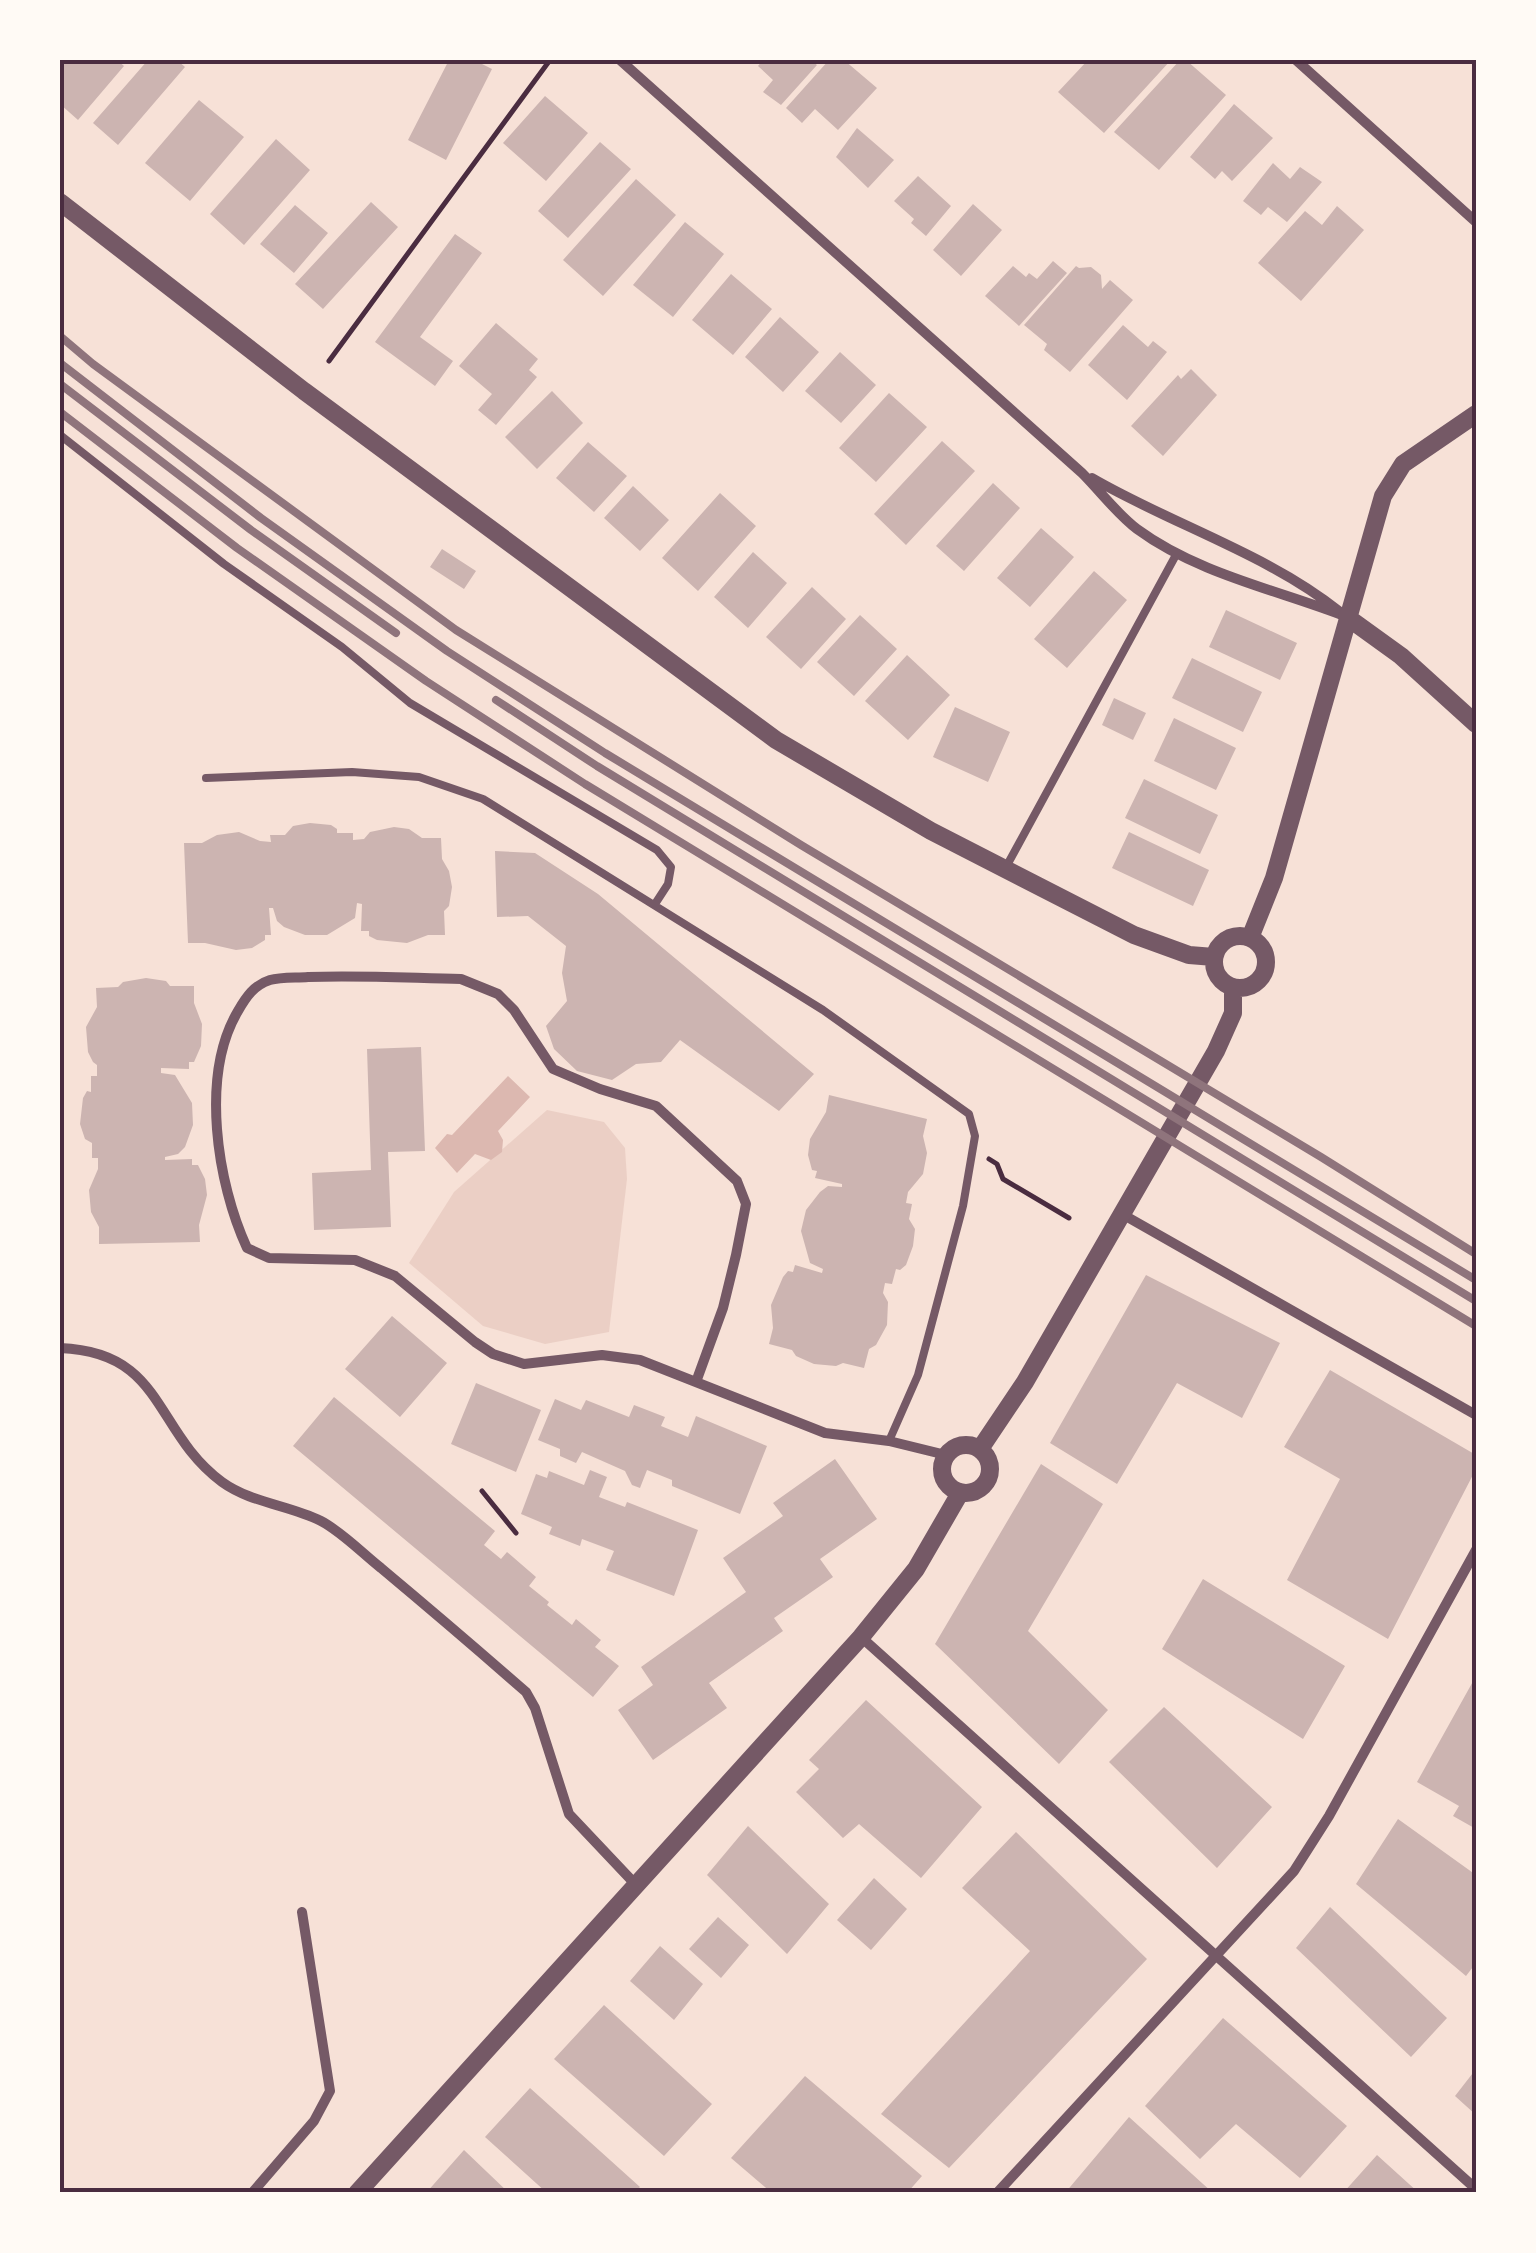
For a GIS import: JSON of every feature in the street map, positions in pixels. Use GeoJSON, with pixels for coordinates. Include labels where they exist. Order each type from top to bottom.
{"type":"FeatureCollection","features":[{"type":"Feature","properties":{"kind":"street"},"geometry":{"type":"LineString","coordinates":[[620,60],[1082,473],[1135,528],[1177,553],[1286,598],[1347,617]]}},
{"type":"Feature","properties":{"kind":"street"},"geometry":{"type":"LineString","coordinates":[[1296,60],[1476,222]]}},
{"type":"Feature","properties":{"kind":"street"},"geometry":{"type":"LineString","coordinates":[[60,202],[304,391],[776,740],[854,788],[1134,935],[1189,955],[1214,958]]}},
{"type":"Feature","properties":{"kind":"street"},"geometry":{"type":"LineString","coordinates":[[1250,938],[1274,878],[1382,496],[1403,464],[1476,414]]}},
{"type":"Feature","properties":{"kind":"street"},"geometry":{"type":"LineString","coordinates":[[1082,473],[1137,504],[1300,582],[1400,656],[1476,724]]}},
{"type":"Feature","properties":{"kind":"street"},"geometry":{"type":"LineString","coordinates":[[1250,938],[1265,958],[1262,974],[1250,986],[1233,987],[1216,972],[1214,958],[1216,950],[1228,939],[1250,938]]}},
{"type":"Feature","properties":{"kind":"street"},"geometry":{"type":"LineString","coordinates":[[696,1382],[722,1308],[746,1204],[737,1182],[686,1131],[656,1106],[553,1069],[514,1010],[480,984],[461,979],[329,976],[272,979],[249,993],[230,1026],[217,1095],[221,1164],[235,1223],[247,1248],[270,1258],[354,1260],[395,1276],[475,1342],[493,1354],[524,1364],[602,1355],[640,1360],[825,1433],[889,1441],[946,1455]]}},
{"type":"Feature","properties":{"kind":"street"},"geometry":{"type":"LineString","coordinates":[[980,1449],[1026,1382],[1216,1051],[1233,1012],[1233,987]]}},
{"type":"Feature","properties":{"kind":"street"},"geometry":{"type":"LineString","coordinates":[[1122,1214],[1476,1414]]}},
{"type":"Feature","properties":{"kind":"street"},"geometry":{"type":"LineString","coordinates":[[60,1348],[90,1350],[136,1373],[192,1454],[222,1482],[245,1496],[323,1522],[526,1692],[535,1708],[568,1814],[638,1886]]}},
{"type":"Feature","properties":{"kind":"street"},"geometry":{"type":"LineString","coordinates":[[959,1445],[980,1449],[989,1462],[988,1479],[977,1490],[960,1493],[946,1484],[942,1476],[946,1455],[959,1445]]}},
{"type":"Feature","properties":{"kind":"street"},"geometry":{"type":"LineString","coordinates":[[356,2193],[861,1637],[916,1569],[960,1493]]}},
{"type":"Feature","properties":{"kind":"street"},"geometry":{"type":"LineString","coordinates":[[997,2193],[1294,1871],[1329,1816],[1476,1550]]}},
{"type":"Feature","properties":{"kind":"street"},"geometry":{"type":"LineString","coordinates":[[861,1637],[1476,2189]]}},
{"type":"Feature","properties":{"kind":"street"},"geometry":{"type":"LineString","coordinates":[[252,2193],[314,2122],[330,2091],[302,1912]]}},
{"type":"Feature","properties":{"kind":"lane"},"geometry":{"type":"LineString","coordinates":[[60,435],[224,564],[342,647],[410,703],[657,850],[671,867],[668,884],[656,904]]}},
{"type":"Feature","properties":{"kind":"lane"},"geometry":{"type":"LineString","coordinates":[[1005,869],[1177,553]]}},
{"type":"Feature","properties":{"kind":"lane"},"geometry":{"type":"LineString","coordinates":[[206,778],[352,772],[420,777],[483,799],[823,1010],[968,1114],[975,1136],[963,1206],[918,1374],[889,1441]]}},
{"type":"Feature","properties":{"kind":"path"},"geometry":{"type":"LineString","coordinates":[[329,360],[550,60]]}},
{"type":"Feature","properties":{"kind":"path"},"geometry":{"type":"LineString","coordinates":[[974,1147],[996,1164],[1003,1179],[1069,1218]]}},
{"type":"Feature","properties":{"kind":"path"},"geometry":{"type":"LineString","coordinates":[[482,1491],[516,1532]]}},
{"type":"Feature","properties":{"kind":"shaded area"},"geometry":{"type":"Polygon","coordinates":[[[508,1076],[530,1097],[498,1131],[503,1140],[502,1152],[491,1160],[475,1154],[457,1173],[435,1148],[508,1076]]]}},
{"type":"Feature","properties":{"kind":"shaded area"},"geometry":{"type":"Polygon","coordinates":[[[547,1110],[604,1122],[625,1148],[627,1179],[609,1332],[545,1344],[483,1326],[409,1263],[454,1192],[547,1110]]]}},
{"type":"Feature","properties":{"kind":"building"},"geometry":{"type":"Polygon","coordinates":[[[67,60],[117,60],[124,66],[78,120],[60,104],[60,68],[67,60]]]}},
{"type":"Feature","properties":{"kind":"building"},"geometry":{"type":"Polygon","coordinates":[[[148,60],[177,60],[185,67],[118,145],[93,123],[148,60]]]}},
{"type":"Feature","properties":{"kind":"building"},"geometry":{"type":"Polygon","coordinates":[[[449,60],[474,60],[492,69],[446,160],[408,140],[449,60]]]}},
{"type":"Feature","properties":{"kind":"building"},"geometry":{"type":"Polygon","coordinates":[[[763,60],[811,60],[817,65],[781,105],[763,92],[773,80],[758,66],[763,60]]]}},
{"type":"Feature","properties":{"kind":"building"},"geometry":{"type":"Polygon","coordinates":[[[829,60],[844,60],[877,88],[838,130],[815,109],[802,123],[786,108],[829,60]]]}},
{"type":"Feature","properties":{"kind":"building"},"geometry":{"type":"Polygon","coordinates":[[[1088,60],[1171,60],[1104,133],[1058,92],[1088,60]]]}},
{"type":"Feature","properties":{"kind":"building"},"geometry":{"type":"Polygon","coordinates":[[[1180,60],[1186,60],[1226,95],[1159,170],[1114,132],[1180,60]]]}},
{"type":"Feature","properties":{"kind":"building"},"geometry":{"type":"Polygon","coordinates":[[[545,96],[588,133],[546,181],[503,143],[545,96]]]}},
{"type":"Feature","properties":{"kind":"building"},"geometry":{"type":"Polygon","coordinates":[[[199,100],[244,137],[190,201],[145,163],[199,100]]]}},
{"type":"Feature","properties":{"kind":"building"},"geometry":{"type":"Polygon","coordinates":[[[1234,104],[1273,138],[1232,181],[1222,171],[1215,179],[1190,157],[1234,104]]]}},
{"type":"Feature","properties":{"kind":"building"},"geometry":{"type":"Polygon","coordinates":[[[857,128],[894,160],[868,188],[836,157],[857,128]]]}},
{"type":"Feature","properties":{"kind":"building"},"geometry":{"type":"Polygon","coordinates":[[[276,139],[310,170],[244,245],[210,214],[276,139]]]}},
{"type":"Feature","properties":{"kind":"building"},"geometry":{"type":"Polygon","coordinates":[[[600,142],[631,169],[568,238],[538,211],[600,142]]]}},
{"type":"Feature","properties":{"kind":"building"},"geometry":{"type":"Polygon","coordinates":[[[1273,163],[1290,179],[1300,167],[1322,182],[1287,222],[1268,207],[1261,215],[1243,201],[1273,163]]]}},
{"type":"Feature","properties":{"kind":"building"},"geometry":{"type":"Polygon","coordinates":[[[918,176],[951,206],[926,236],[894,201],[918,176]]]}},
{"type":"Feature","properties":{"kind":"building"},"geometry":{"type":"Polygon","coordinates":[[[636,179],[676,215],[603,296],[563,260],[636,179]]]}},
{"type":"Feature","properties":{"kind":"building"},"geometry":{"type":"Polygon","coordinates":[[[371,202],[398,227],[323,309],[295,284],[371,202]]]}},
{"type":"Feature","properties":{"kind":"building"},"geometry":{"type":"Polygon","coordinates":[[[973,204],[1002,230],[961,276],[933,250],[973,204]]]}},
{"type":"Feature","properties":{"kind":"building"},"geometry":{"type":"Polygon","coordinates":[[[295,205],[328,233],[294,273],[260,244],[295,205]]]}},
{"type":"Feature","properties":{"kind":"building"},"geometry":{"type":"Polygon","coordinates":[[[1337,206],[1364,230],[1301,301],[1258,263],[1305,211],[1322,225],[1337,206]]]}},
{"type":"Feature","properties":{"kind":"building"},"geometry":{"type":"Polygon","coordinates":[[[685,222],[724,254],[673,317],[633,285],[685,222]]]}},
{"type":"Feature","properties":{"kind":"building"},"geometry":{"type":"Polygon","coordinates":[[[455,234],[482,253],[420,337],[453,361],[435,386],[375,342],[455,234]]]}},
{"type":"Feature","properties":{"kind":"building"},"geometry":{"type":"Polygon","coordinates":[[[1053,261],[1067,273],[1019,326],[985,296],[1013,266],[1026,277],[1029,273],[1037,279],[1053,261]]]}},
{"type":"Feature","properties":{"kind":"building"},"geometry":{"type":"Polygon","coordinates":[[[1076,266],[1091,267],[1101,275],[1102,289],[1110,280],[1133,300],[1070,372],[1044,350],[1047,344],[1024,325],[1076,266]]]}},
{"type":"Feature","properties":{"kind":"building"},"geometry":{"type":"Polygon","coordinates":[[[731,274],[772,309],[733,355],[692,320],[731,274]]]}},
{"type":"Feature","properties":{"kind":"building"},"geometry":{"type":"Polygon","coordinates":[[[780,317],[819,352],[783,392],[745,357],[780,317]]]}},
{"type":"Feature","properties":{"kind":"building"},"geometry":{"type":"Polygon","coordinates":[[[496,323],[538,359],[529,370],[537,377],[496,425],[478,410],[492,394],[459,366],[496,323]]]}},
{"type":"Feature","properties":{"kind":"building"},"geometry":{"type":"Polygon","coordinates":[[[1123,325],[1148,347],[1153,341],[1167,352],[1127,400],[1088,365],[1123,325]]]}},
{"type":"Feature","properties":{"kind":"building"},"geometry":{"type":"Polygon","coordinates":[[[840,352],[876,385],[841,423],[805,391],[840,352]]]}},
{"type":"Feature","properties":{"kind":"building"},"geometry":{"type":"Polygon","coordinates":[[[1191,369],[1217,395],[1163,456],[1131,426],[1178,375],[1181,379],[1191,369]]]}},
{"type":"Feature","properties":{"kind":"building"},"geometry":{"type":"Polygon","coordinates":[[[552,391],[583,423],[537,469],[505,437],[552,391]]]}},
{"type":"Feature","properties":{"kind":"building"},"geometry":{"type":"Polygon","coordinates":[[[889,393],[927,427],[876,482],[839,448],[889,393]]]}},
{"type":"Feature","properties":{"kind":"building"},"geometry":{"type":"Polygon","coordinates":[[[942,441],[975,471],[906,545],[874,514],[942,441]]]}},
{"type":"Feature","properties":{"kind":"building"},"geometry":{"type":"Polygon","coordinates":[[[588,442],[627,476],[594,512],[556,478],[588,442]]]}},
{"type":"Feature","properties":{"kind":"building"},"geometry":{"type":"Polygon","coordinates":[[[993,483],[1020,508],[964,571],[936,546],[993,483]]]}},
{"type":"Feature","properties":{"kind":"building"},"geometry":{"type":"Polygon","coordinates":[[[633,486],[669,520],[640,551],[604,518],[633,486]]]}},
{"type":"Feature","properties":{"kind":"building"},"geometry":{"type":"Polygon","coordinates":[[[720,493],[756,526],[698,591],[662,558],[720,493]]]}},
{"type":"Feature","properties":{"kind":"building"},"geometry":{"type":"Polygon","coordinates":[[[1041,528],[1074,557],[1030,607],[997,578],[1041,528]]]}},
{"type":"Feature","properties":{"kind":"building"},"geometry":{"type":"Polygon","coordinates":[[[442,549],[476,571],[464,589],[430,567],[442,549]]]}},
{"type":"Feature","properties":{"kind":"building"},"geometry":{"type":"Polygon","coordinates":[[[753,552],[787,583],[748,628],[714,597],[753,552]]]}},
{"type":"Feature","properties":{"kind":"building"},"geometry":{"type":"Polygon","coordinates":[[[1094,571],[1127,600],[1067,668],[1034,639],[1094,571]]]}},
{"type":"Feature","properties":{"kind":"building"},"geometry":{"type":"Polygon","coordinates":[[[812,587],[846,619],[801,669],[766,637],[812,587]]]}},
{"type":"Feature","properties":{"kind":"building"},"geometry":{"type":"Polygon","coordinates":[[[1226,610],[1297,643],[1280,680],[1209,647],[1226,610]]]}},
{"type":"Feature","properties":{"kind":"building"},"geometry":{"type":"Polygon","coordinates":[[[860,615],[897,649],[854,696],[817,662],[860,615]]]}},
{"type":"Feature","properties":{"kind":"building"},"geometry":{"type":"Polygon","coordinates":[[[907,655],[950,695],[908,740],[865,701],[907,655]]]}},
{"type":"Feature","properties":{"kind":"building"},"geometry":{"type":"Polygon","coordinates":[[[1192,658],[1262,692],[1243,732],[1172,698],[1192,658]]]}},
{"type":"Feature","properties":{"kind":"building"},"geometry":{"type":"Polygon","coordinates":[[[1114,698],[1146,713],[1133,740],[1102,725],[1114,698]]]}},
{"type":"Feature","properties":{"kind":"building"},"geometry":{"type":"Polygon","coordinates":[[[955,707],[1010,732],[988,782],[933,757],[955,707]]]}},
{"type":"Feature","properties":{"kind":"building"},"geometry":{"type":"Polygon","coordinates":[[[1174,718],[1236,748],[1216,790],[1154,761],[1174,718]]]}},
{"type":"Feature","properties":{"kind":"building"},"geometry":{"type":"Polygon","coordinates":[[[1144,779],[1218,815],[1200,854],[1125,818],[1144,779]]]}},
{"type":"Feature","properties":{"kind":"building"},"geometry":{"type":"Polygon","coordinates":[[[331,825],[337,833],[353,833],[353,840],[394,827],[409,829],[422,838],[441,838],[442,859],[452,887],[449,906],[444,911],[445,935],[428,935],[407,943],[377,940],[369,936],[369,931],[361,931],[362,904],[357,903],[355,918],[327,935],[305,935],[284,927],[277,921],[273,908],[269,908],[271,935],[265,935],[265,940],[252,948],[236,950],[188,943],[184,843],[202,843],[217,835],[239,832],[271,842],[270,835],[285,835],[293,826],[331,825]]]}},
{"type":"Feature","properties":{"kind":"building"},"geometry":{"type":"Polygon","coordinates":[[[1129,832],[1209,870],[1193,906],[1112,868],[1129,832]]]}},
{"type":"Feature","properties":{"kind":"building"},"geometry":{"type":"Polygon","coordinates":[[[495,851],[535,853],[598,894],[814,1074],[779,1111],[680,1040],[661,1062],[636,1064],[612,1080],[577,1071],[554,1049],[546,1026],[567,1001],[562,973],[566,946],[528,916],[497,917],[495,851]]]}},
{"type":"Feature","properties":{"kind":"building"},"geometry":{"type":"Polygon","coordinates":[[[146,978],[166,981],[170,986],[194,986],[194,1003],[202,1024],[201,1046],[194,1062],[189,1062],[189,1069],[161,1068],[161,1073],[175,1075],[192,1103],[193,1125],[185,1147],[165,1160],[192,1159],[192,1165],[198,1165],[205,1179],[207,1195],[199,1225],[200,1242],[99,1244],[99,1227],[91,1212],[89,1190],[98,1158],[92,1158],[92,1143],[85,1139],[80,1124],[83,1098],[87,1091],[91,1092],[91,1076],[97,1076],[97,1065],[88,1052],[86,1027],[97,1007],[96,988],[118,987],[123,982],[146,978]]]}},
{"type":"Feature","properties":{"kind":"building"},"geometry":{"type":"Polygon","coordinates":[[[421,1047],[425,1151],[388,1152],[391,1227],[314,1230],[312,1173],[371,1170],[367,1049],[421,1047]]]}},
{"type":"Feature","properties":{"kind":"building"},"geometry":{"type":"Polygon","coordinates":[[[829,1095],[927,1119],[923,1174],[908,1192],[906,1203],[912,1204],[909,1219],[915,1229],[913,1246],[906,1265],[896,1269],[892,1284],[885,1283],[887,1325],[876,1345],[869,1349],[864,1368],[843,1363],[814,1364],[792,1350],[769,1344],[773,1328],[771,1305],[783,1277],[788,1271],[793,1272],[795,1265],[822,1273],[823,1269],[810,1263],[801,1231],[806,1210],[820,1192],[828,1186],[842,1187],[815,1178],[817,1171],[812,1170],[808,1155],[810,1139],[826,1112],[829,1095]]]}},
{"type":"Feature","properties":{"kind":"building"},"geometry":{"type":"Polygon","coordinates":[[[1146,1275],[1280,1343],[1242,1418],[1177,1383],[1117,1484],[1050,1443],[1146,1275]]]}},
{"type":"Feature","properties":{"kind":"building"},"geometry":{"type":"Polygon","coordinates":[[[392,1316],[447,1363],[400,1417],[345,1369],[392,1316]]]}},
{"type":"Feature","properties":{"kind":"building"},"geometry":{"type":"Polygon","coordinates":[[[1330,1370],[1476,1455],[1476,1469],[1388,1639],[1287,1580],[1340,1479],[1284,1447],[1330,1370]]]}},
{"type":"Feature","properties":{"kind":"building"},"geometry":{"type":"Polygon","coordinates":[[[476,1383],[541,1410],[516,1472],[451,1444],[476,1383]]]}},
{"type":"Feature","properties":{"kind":"building"},"geometry":{"type":"Polygon","coordinates":[[[334,1397],[495,1531],[484,1545],[501,1559],[507,1552],[536,1577],[529,1586],[549,1602],[547,1605],[572,1625],[576,1619],[601,1640],[595,1647],[619,1666],[593,1697],[293,1446],[334,1397]]]}},
{"type":"Feature","properties":{"kind":"building"},"geometry":{"type":"Polygon","coordinates":[[[555,1399],[581,1410],[586,1400],[629,1417],[634,1405],[665,1417],[661,1426],[688,1437],[696,1416],[767,1446],[740,1514],[672,1486],[672,1480],[647,1470],[640,1488],[632,1485],[625,1471],[582,1452],[576,1463],[560,1456],[560,1449],[538,1440],[555,1399]]]}},
{"type":"Feature","properties":{"kind":"building"},"geometry":{"type":"Polygon","coordinates":[[[835,1459],[877,1519],[820,1559],[833,1577],[774,1618],[783,1631],[709,1683],[727,1708],[653,1760],[618,1710],[653,1685],[641,1667],[746,1592],[723,1558],[783,1516],[773,1503],[835,1459]]]}},
{"type":"Feature","properties":{"kind":"building"},"geometry":{"type":"Polygon","coordinates":[[[1041,1464],[1103,1504],[1028,1631],[1108,1710],[1059,1764],[935,1644],[1041,1464]]]}},
{"type":"Feature","properties":{"kind":"building"},"geometry":{"type":"Polygon","coordinates":[[[590,1470],[607,1477],[599,1497],[625,1507],[627,1502],[698,1530],[674,1596],[606,1570],[614,1551],[582,1539],[580,1546],[549,1534],[552,1527],[521,1514],[536,1474],[547,1478],[549,1471],[584,1485],[590,1470]]]}},
{"type":"Feature","properties":{"kind":"building"},"geometry":{"type":"Polygon","coordinates":[[[1203,1579],[1345,1666],[1303,1739],[1162,1649],[1203,1579]]]}},
{"type":"Feature","properties":{"kind":"building"},"geometry":{"type":"Polygon","coordinates":[[[1476,1676],[1476,1829],[1453,1816],[1459,1806],[1417,1782],[1476,1676]]]}},
{"type":"Feature","properties":{"kind":"building"},"geometry":{"type":"Polygon","coordinates":[[[866,1700],[982,1807],[921,1878],[859,1824],[843,1838],[796,1792],[819,1769],[809,1760],[866,1700]]]}},
{"type":"Feature","properties":{"kind":"building"},"geometry":{"type":"Polygon","coordinates":[[[1164,1707],[1272,1807],[1217,1868],[1109,1762],[1164,1707]]]}},
{"type":"Feature","properties":{"kind":"building"},"geometry":{"type":"Polygon","coordinates":[[[1398,1819],[1476,1875],[1476,1963],[1466,1976],[1356,1884],[1398,1819]]]}},
{"type":"Feature","properties":{"kind":"building"},"geometry":{"type":"Polygon","coordinates":[[[748,1826],[829,1904],[787,1954],[707,1875],[748,1826]]]}},
{"type":"Feature","properties":{"kind":"building"},"geometry":{"type":"Polygon","coordinates":[[[1016,1832],[1147,1959],[949,2168],[881,2114],[1030,1951],[962,1888],[1016,1832]]]}},
{"type":"Feature","properties":{"kind":"building"},"geometry":{"type":"Polygon","coordinates":[[[874,1878],[907,1909],[871,1950],[837,1920],[874,1878]]]}},
{"type":"Feature","properties":{"kind":"building"},"geometry":{"type":"Polygon","coordinates":[[[1330,1907],[1447,2018],[1411,2057],[1296,1948],[1330,1907]]]}},
{"type":"Feature","properties":{"kind":"building"},"geometry":{"type":"Polygon","coordinates":[[[718,1917],[749,1945],[721,1978],[689,1949],[718,1917]]]}},
{"type":"Feature","properties":{"kind":"building"},"geometry":{"type":"Polygon","coordinates":[[[660,1946],[703,1984],[674,2020],[630,1981],[660,1946]]]}},
{"type":"Feature","properties":{"kind":"building"},"geometry":{"type":"Polygon","coordinates":[[[604,2005],[712,2104],[664,2156],[554,2059],[604,2005]]]}},
{"type":"Feature","properties":{"kind":"building"},"geometry":{"type":"Polygon","coordinates":[[[1223,2018],[1347,2126],[1300,2178],[1236,2124],[1200,2159],[1145,2106],[1223,2018]]]}},
{"type":"Feature","properties":{"kind":"building"},"geometry":{"type":"Polygon","coordinates":[[[1476,2069],[1476,2115],[1455,2096],[1476,2069]]]}},
{"type":"Feature","properties":{"kind":"building"},"geometry":{"type":"Polygon","coordinates":[[[805,2076],[922,2176],[907,2193],[772,2193],[731,2158],[805,2076]]]}},
{"type":"Feature","properties":{"kind":"building"},"geometry":{"type":"Polygon","coordinates":[[[530,2088],[640,2187],[634,2193],[547,2193],[485,2137],[530,2088]]]}},
{"type":"Feature","properties":{"kind":"building"},"geometry":{"type":"Polygon","coordinates":[[[1129,2117],[1213,2193],[1065,2193],[1129,2117]]]}},
{"type":"Feature","properties":{"kind":"building"},"geometry":{"type":"Polygon","coordinates":[[[464,2150],[509,2193],[426,2193],[464,2150]]]}},
{"type":"Feature","properties":{"kind":"building"},"geometry":{"type":"Polygon","coordinates":[[[1377,2155],[1419,2193],[1343,2193],[1377,2155]]]}},
{"type":"Feature","properties":{"kind":"railway"},"geometry":{"type":"LineString","coordinates":[[60,336],[456,630],[801,845],[1476,1254]]}},
{"type":"Feature","properties":{"kind":"railway"},"geometry":{"type":"LineString","coordinates":[[60,363],[261,518],[447,651],[605,753],[1476,1280]]}},
{"type":"Feature","properties":{"kind":"railway"},"geometry":{"type":"LineString","coordinates":[[60,384],[251,530],[396,633]]}},
{"type":"Feature","properties":{"kind":"railway"},"geometry":{"type":"LineString","coordinates":[[60,412],[237,548],[426,681],[585,784],[1476,1326]]}},
{"type":"Feature","properties":{"kind":"railway"},"geometry":{"type":"LineString","coordinates":[[496,700],[597,766],[1476,1301]]}}]}
